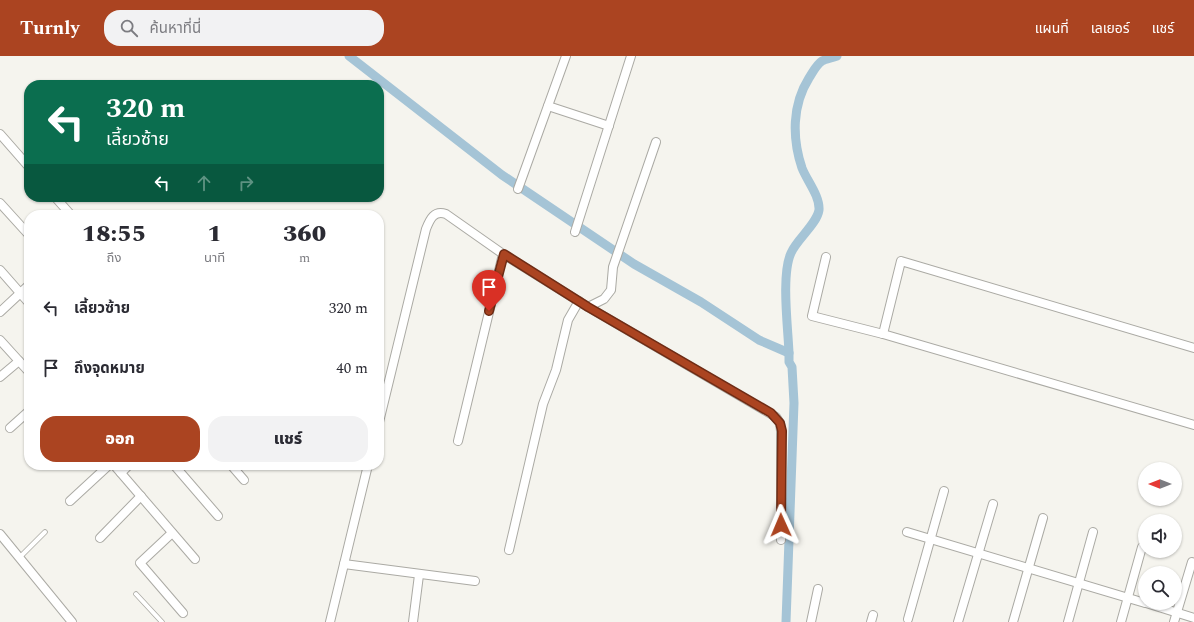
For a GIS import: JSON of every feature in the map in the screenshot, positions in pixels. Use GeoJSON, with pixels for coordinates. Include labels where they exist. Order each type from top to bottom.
{"type":"FeatureCollection","features":[{"type":"Feature","properties":{"kind":"street"},"geometry":{"type":"LineString","coordinates":[[518,189],[566,56]]}},
{"type":"Feature","properties":{"kind":"street"},"geometry":{"type":"LineString","coordinates":[[575,232],[631,56]]}},
{"type":"Feature","properties":{"kind":"street"},"geometry":{"type":"LineString","coordinates":[[548,106],[609,126]]}},
{"type":"Feature","properties":{"kind":"street"},"geometry":{"type":"LineString","coordinates":[[0,134],[24,161]]}},
{"type":"Feature","properties":{"kind":"street"},"geometry":{"type":"LineString","coordinates":[[588,307],[604,299],[611,290],[613,267],[656,142]]}},
{"type":"Feature","properties":{"kind":"street"},"geometry":{"type":"LineString","coordinates":[[59,202],[67,210]]}},
{"type":"Feature","properties":{"kind":"street"},"geometry":{"type":"LineString","coordinates":[[0,203],[24,229]]}},
{"type":"Feature","properties":{"kind":"street"},"geometry":{"type":"LineString","coordinates":[[384,401],[426,229],[429,220],[437,213],[446,214],[504,254],[588,307],[776,417],[780,423],[782,431],[781,540]]}},
{"type":"Feature","properties":{"kind":"street"},"geometry":{"type":"LineString","coordinates":[[458,441],[504,254]]}},
{"type":"Feature","properties":{"kind":"street"},"geometry":{"type":"LineString","coordinates":[[826,257],[812,316],[883,334],[1194,426]]}},
{"type":"Feature","properties":{"kind":"street"},"geometry":{"type":"LineString","coordinates":[[883,334],[901,261],[1194,348]]}},
{"type":"Feature","properties":{"kind":"street"},"geometry":{"type":"LineString","coordinates":[[0,270],[24,297]]}},
{"type":"Feature","properties":{"kind":"street"},"geometry":{"type":"LineString","coordinates":[[0,312],[24,289]]}},
{"type":"Feature","properties":{"kind":"street"},"geometry":{"type":"LineString","coordinates":[[510,550],[543,404],[556,370],[568,320],[579,301]]}},
{"type":"Feature","properties":{"kind":"street"},"geometry":{"type":"LineString","coordinates":[[0,340],[24,366]]}},
{"type":"Feature","properties":{"kind":"street"},"geometry":{"type":"LineString","coordinates":[[0,377],[19,361]]}},
{"type":"Feature","properties":{"kind":"street"},"geometry":{"type":"LineString","coordinates":[[10,428],[24,415]]}},
{"type":"Feature","properties":{"kind":"street"},"geometry":{"type":"LineString","coordinates":[[70,501],[104,470]]}},
{"type":"Feature","properties":{"kind":"street"},"geometry":{"type":"LineString","coordinates":[[118,470],[195,559]]}},
{"type":"Feature","properties":{"kind":"street"},"geometry":{"type":"LineString","coordinates":[[121,473],[124,470]]}},
{"type":"Feature","properties":{"kind":"street"},"geometry":{"type":"LineString","coordinates":[[178,470],[218,516]]}},
{"type":"Feature","properties":{"kind":"street"},"geometry":{"type":"LineString","coordinates":[[235,470],[244,480]]}},
{"type":"Feature","properties":{"kind":"street"},"geometry":{"type":"LineString","coordinates":[[330,622],[367,470]]}},
{"type":"Feature","properties":{"kind":"street"},"geometry":{"type":"LineString","coordinates":[[908,618],[944,491]]}},
{"type":"Feature","properties":{"kind":"street"},"geometry":{"type":"LineString","coordinates":[[100,538],[141,496]]}},
{"type":"Feature","properties":{"kind":"street"},"geometry":{"type":"LineString","coordinates":[[958,622],[994,504]]}},
{"type":"Feature","properties":{"kind":"street"},"geometry":{"type":"LineString","coordinates":[[1013,622],[1043,518]]}},
{"type":"Feature","properties":{"kind":"street"},"geometry":{"type":"LineString","coordinates":[[907,532],[1138,601]]}},
{"type":"Feature","properties":{"kind":"street"},"geometry":{"type":"LineString","coordinates":[[1068,622],[1093,532]]}},
{"type":"Feature","properties":{"kind":"street"},"geometry":{"type":"LineString","coordinates":[[172,533],[140,563],[183,613]]}},
{"type":"Feature","properties":{"kind":"street"},"geometry":{"type":"LineString","coordinates":[[0,534],[72,622]]}},
{"type":"Feature","properties":{"kind":"street"},"geometry":{"type":"LineString","coordinates":[[1121,622],[1139,558]]}},
{"type":"Feature","properties":{"kind":"street"},"geometry":{"type":"LineString","coordinates":[[1174,622],[1192,562]]}},
{"type":"Feature","properties":{"kind":"street"},"geometry":{"type":"LineString","coordinates":[[344,564],[475,581]]}},
{"type":"Feature","properties":{"kind":"street"},"geometry":{"type":"LineString","coordinates":[[413,622],[419,574]]}},
{"type":"Feature","properties":{"kind":"street"},"geometry":{"type":"LineString","coordinates":[[811,622],[818,590]]}},
{"type":"Feature","properties":{"kind":"street"},"geometry":{"type":"LineString","coordinates":[[1169,610],[1194,618]]}},
{"type":"Feature","properties":{"kind":"lane"},"geometry":{"type":"LineString","coordinates":[[19,558],[46,532]]}},
{"type":"Feature","properties":{"kind":"lane"},"geometry":{"type":"LineString","coordinates":[[136,594],[162,622]]}},
{"type":"Feature","properties":{"kind":"waterway"},"geometry":{"type":"LineString","coordinates":[[349,56],[380,80]]}},
{"type":"Feature","properties":{"kind":"waterway"},"geometry":{"type":"LineString","coordinates":[[786,622],[794,403],[792,367],[789,362],[786,274],[791,253],[815,221],[819,210],[819,205],[813,189],[802,168],[796,145],[795,122],[799,99],[803,88],[813,71],[822,61],[837,56]]}},
{"type":"Feature","properties":{"kind":"waterway"},"geometry":{"type":"LineString","coordinates":[[384,83],[502,175],[634,264],[701,302],[759,340],[789,353]]}},
{"type":"Feature","properties":{"kind":"route"},"geometry":{"type":"LineString","coordinates":[[489,311],[504,254],[588,307],[725,388],[771,413],[780,423],[782,431],[780,479],[781,525]]}}]}
